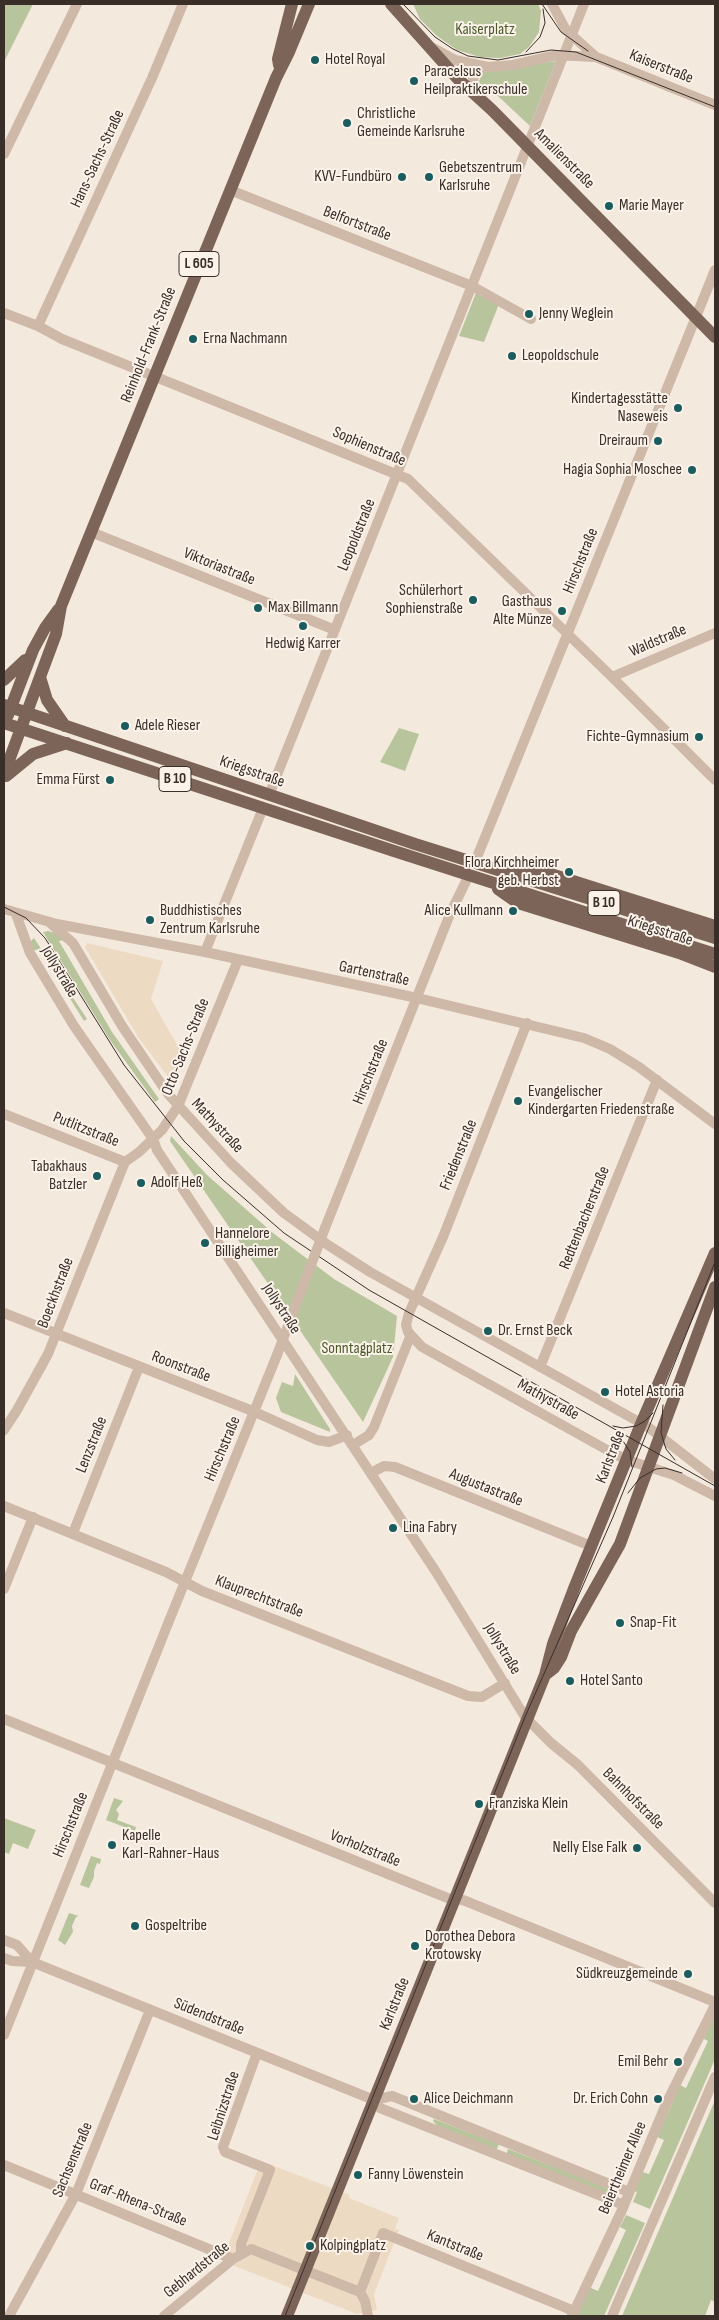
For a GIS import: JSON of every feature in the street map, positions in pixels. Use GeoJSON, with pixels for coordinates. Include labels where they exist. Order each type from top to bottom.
{"type":"FeatureCollection","features":[{"type":"Feature","properties":{"kind":"main road","name":"Reinhold-Frank-Straße"},"geometry":{"type":"LineString","coordinates":[[279,70],[278,59],[292,4]]}},
{"type":"Feature","properties":{"kind":"main road","name":"Reinhold-Frank-Straße"},"geometry":{"type":"LineString","coordinates":[[21,728],[56,634],[61,606],[279,70],[289,52],[309,4]]}},
{"type":"Feature","properties":{"kind":"main road","name":"Amalienstraße"},"geometry":{"type":"LineString","coordinates":[[391,4],[458,79],[528,146],[715,337]]}},
{"type":"Feature","properties":{"kind":"main road","name":"Reinhold-Frank-Straße"},"geometry":{"type":"LineString","coordinates":[[4,724],[7,706],[34,650],[45,628],[61,606]]}},
{"type":"Feature","properties":{"kind":"main road"},"geometry":{"type":"LineString","coordinates":[[4,680],[34,650]]}},
{"type":"Feature","properties":{"kind":"main road"},"geometry":{"type":"LineString","coordinates":[[40,676],[47,700],[65,726]]}},
{"type":"Feature","properties":{"kind":"main road","name":"Kriegsstraße"},"geometry":{"type":"LineString","coordinates":[[7,706],[269,796],[490,868],[513,874],[523,870],[534,869],[715,926]]}},
{"type":"Feature","properties":{"kind":"main road","name":"Kriegsstraße"},"geometry":{"type":"LineString","coordinates":[[4,724],[469,875]]}},
{"type":"Feature","properties":{"kind":"main road","name":"L 605"},"geometry":{"type":"LineString","coordinates":[[4,776],[21,728]]}},
{"type":"Feature","properties":{"kind":"main road"},"geometry":{"type":"LineString","coordinates":[[4,776],[33,754],[67,743]]}},
{"type":"Feature","properties":{"kind":"main road","name":"B 10"},"geometry":{"type":"LineString","coordinates":[[513,874],[715,938]]}},
{"type":"Feature","properties":{"kind":"main road","name":"B 10"},"geometry":{"type":"LineString","coordinates":[[469,875],[715,954]]}},
{"type":"Feature","properties":{"kind":"main road","name":"Kriegsstraße"},"geometry":{"type":"LineString","coordinates":[[486,881],[518,903],[679,953],[715,967]]}},
{"type":"Feature","properties":{"kind":"main road","name":"Karlstraße"},"geometry":{"type":"LineString","coordinates":[[287,2316],[545,1676],[553,1644],[591,1546],[641,1423],[715,1253]]}},
{"type":"Feature","properties":{"kind":"main road","name":"Karlstraße"},"geometry":{"type":"LineString","coordinates":[[545,1676],[554,1668],[561,1657],[571,1631],[620,1544],[660,1436],[711,1312],[715,1287]]}},
{"type":"Feature","properties":{"kind":"street"},"geometry":{"type":"LineString","coordinates":[[4,154],[77,4]]}},
{"type":"Feature","properties":{"kind":"street","name":"Hans-Sachs-Straße"},"geometry":{"type":"LineString","coordinates":[[38,326],[152,78],[183,4]]}},
{"type":"Feature","properties":{"kind":"street"},"geometry":{"type":"LineString","coordinates":[[552,4],[566,30],[596,57]]}},
{"type":"Feature","properties":{"kind":"street","name":"Leopoldstraße"},"geometry":{"type":"LineString","coordinates":[[269,796],[584,4]]}},
{"type":"Feature","properties":{"kind":"street"},"geometry":{"type":"LineString","coordinates":[[428,44],[456,60],[484,67],[513,65],[564,54],[596,57]]}},
{"type":"Feature","properties":{"kind":"street","name":"Kaiserstraße"},"geometry":{"type":"LineString","coordinates":[[596,57],[715,105]]}},
{"type":"Feature","properties":{"kind":"street"},"geometry":{"type":"LineString","coordinates":[[484,67],[475,72],[474,86],[492,110]]}},
{"type":"Feature","properties":{"kind":"street","name":"Belfortstraße"},"geometry":{"type":"LineString","coordinates":[[230,190],[472,286]]}},
{"type":"Feature","properties":{"kind":"street","name":"Hirschstraße"},"geometry":{"type":"LineString","coordinates":[[475,862],[715,270]]}},
{"type":"Feature","properties":{"kind":"street"},"geometry":{"type":"LineString","coordinates":[[472,286],[531,319]]}},
{"type":"Feature","properties":{"kind":"street","name":"Sophienstraße"},"geometry":{"type":"LineString","coordinates":[[4,313],[154,377],[408,479],[568,634],[617,675],[715,780]]}},
{"type":"Feature","properties":{"kind":"street","name":"Viktoriastraße"},"geometry":{"type":"LineString","coordinates":[[91,532],[335,630]]}},
{"type":"Feature","properties":{"kind":"street","name":"Waldstraße"},"geometry":{"type":"LineString","coordinates":[[617,675],[715,633]]}},
{"type":"Feature","properties":{"kind":"street"},"geometry":{"type":"LineString","coordinates":[[205,952],[264,808]]}},
{"type":"Feature","properties":{"kind":"street","name":"Hirschstraße"},"geometry":{"type":"LineString","coordinates":[[4,2035],[255,1412],[325,1228],[450,914],[469,875]]}},
{"type":"Feature","properties":{"kind":"street","name":"Gartenstraße"},"geometry":{"type":"LineString","coordinates":[[4,909],[16,914],[50,922],[205,952],[417,998],[527,1023],[593,1041],[610,1049],[657,1080],[715,1124]]}},
{"type":"Feature","properties":{"kind":"street","name":"Jollystraße"},"geometry":{"type":"LineString","coordinates":[[16,914],[30,953],[74,1026],[153,1140],[157,1150],[442,1580],[527,1719]]}},
{"type":"Feature","properties":{"kind":"street","name":"Mathystraße"},"geometry":{"type":"LineString","coordinates":[[50,922],[73,943],[139,1052],[178,1106],[231,1163],[284,1213],[335,1250],[416,1298],[641,1423],[715,1479]]}},
{"type":"Feature","properties":{"kind":"street","name":"Otto-Sachs-Straße"},"geometry":{"type":"LineString","coordinates":[[153,1140],[178,1106],[238,960]]}},
{"type":"Feature","properties":{"kind":"street","name":"Friedenstraße"},"geometry":{"type":"LineString","coordinates":[[416,1298],[443,1237],[527,1023]]}},
{"type":"Feature","properties":{"kind":"street","name":"Redtenbacherstraße"},"geometry":{"type":"LineString","coordinates":[[540,1367],[657,1080]]}},
{"type":"Feature","properties":{"kind":"street","name":"Putlitzstraße"},"geometry":{"type":"LineString","coordinates":[[4,1114],[125,1162],[153,1140]]}},
{"type":"Feature","properties":{"kind":"street","name":"Boeckhstraße"},"geometry":{"type":"LineString","coordinates":[[4,1430],[29,1390],[57,1334],[125,1162]]}},
{"type":"Feature","properties":{"kind":"street"},"geometry":{"type":"LineString","coordinates":[[353,1445],[369,1435],[374,1427],[410,1336],[406,1325],[416,1298]]}},
{"type":"Feature","properties":{"kind":"street","name":"Roonstraße"},"geometry":{"type":"LineString","coordinates":[[4,1313],[255,1412],[317,1440],[329,1442],[347,1435]]}},
{"type":"Feature","properties":{"kind":"street","name":"Mathystraße"},"geometry":{"type":"LineString","coordinates":[[410,1336],[422,1347],[627,1460],[674,1475],[715,1496]]}},
{"type":"Feature","properties":{"kind":"street","name":"Lenzstraße"},"geometry":{"type":"LineString","coordinates":[[72,1533],[139,1367]]}},
{"type":"Feature","properties":{"kind":"street","name":"Augustastraße"},"geometry":{"type":"LineString","coordinates":[[371,1473],[384,1466],[395,1468],[591,1546]]}},
{"type":"Feature","properties":{"kind":"street","name":"Klauprechtstraße"},"geometry":{"type":"LineString","coordinates":[[4,1506],[72,1533],[202,1591],[474,1698],[486,1696],[505,1683]]}},
{"type":"Feature","properties":{"kind":"street"},"geometry":{"type":"LineString","coordinates":[[4,1589],[33,1517]]}},
{"type":"Feature","properties":{"kind":"street","name":"Vorholzstraße"},"geometry":{"type":"LineString","coordinates":[[4,1719],[450,1899],[463,1900],[715,2004]]}},
{"type":"Feature","properties":{"kind":"street","name":"Bahnhofstraße"},"geometry":{"type":"LineString","coordinates":[[527,1719],[550,1743],[578,1765],[715,1903]]}},
{"type":"Feature","properties":{"kind":"street","name":"Südendstraße"},"geometry":{"type":"LineString","coordinates":[[4,1940],[18,1945],[32,1962]]}},
{"type":"Feature","properties":{"kind":"street","name":"Südendstraße"},"geometry":{"type":"LineString","coordinates":[[4,1958],[12,1961],[32,1962],[374,2100],[380,2108],[624,2205]]}},
{"type":"Feature","properties":{"kind":"street","name":"Beiertheimer Allee"},"geometry":{"type":"LineString","coordinates":[[573,2314],[624,2205],[666,2104],[715,2004]]}},
{"type":"Feature","properties":{"kind":"street","name":"Sachsenstraße"},"geometry":{"type":"LineString","coordinates":[[9,2316],[76,2194],[150,2010]]}},
{"type":"Feature","properties":{"kind":"street","name":"Leibnizstraße"},"geometry":{"type":"LineString","coordinates":[[237,2257],[270,2170],[225,2152],[223,2148],[257,2053]]}},
{"type":"Feature","properties":{"kind":"street"},"geometry":{"type":"LineString","coordinates":[[612,2316],[715,2077]]}},
{"type":"Feature","properties":{"kind":"street","name":"Südendstraße"},"geometry":{"type":"LineString","coordinates":[[374,2100],[392,2096],[506,2142],[630,2188]]}},
{"type":"Feature","properties":{"kind":"street"},"geometry":{"type":"LineString","coordinates":[[425,2126],[431,2112]]}},
{"type":"Feature","properties":{"kind":"street"},"geometry":{"type":"LineString","coordinates":[[501,2156],[506,2142]]}},
{"type":"Feature","properties":{"kind":"street","name":"Graf-Rhena-Straße"},"geometry":{"type":"LineString","coordinates":[[4,2165],[237,2257]]}},
{"type":"Feature","properties":{"kind":"street","name":"Kantstraße"},"geometry":{"type":"LineString","coordinates":[[360,2292],[383,2233],[573,2314]]}},
{"type":"Feature","properties":{"kind":"street","name":"Gebhardstraße"},"geometry":{"type":"LineString","coordinates":[[164,2316],[237,2257],[251,2249],[360,2292]]}},
{"type":"Feature","properties":{"kind":"street"},"geometry":{"type":"LineString","coordinates":[[360,2292],[365,2301],[368,2316]]}},
{"type":"Feature","properties":{"kind":"green space"},"geometry":{"type":"Polygon","coordinates":[[[4,4],[33,4],[4,62],[4,4]]]}},
{"type":"Feature","properties":{"kind":"green space","name":"Kaiserplatz"},"geometry":{"type":"Polygon","coordinates":[[[413,4],[538,4],[541,11],[539,32],[529,47],[520,54],[500,58],[480,57],[457,50],[437,36],[420,19],[413,4]]]}},
{"type":"Feature","properties":{"kind":"green space"},"geometry":{"type":"Polygon","coordinates":[[[556,61],[530,126],[485,84],[482,90],[480,86],[479,81],[483,72],[556,61]]]}},
{"type":"Feature","properties":{"kind":"green space"},"geometry":{"type":"Polygon","coordinates":[[[476,293],[499,304],[484,342],[459,336],[476,293]]]}},
{"type":"Feature","properties":{"kind":"green space"},"geometry":{"type":"Polygon","coordinates":[[[399,728],[419,734],[405,771],[380,762],[399,728]]]}},
{"type":"Feature","properties":{"kind":"green space"},"geometry":{"type":"Polygon","coordinates":[[[43,932],[56,933],[64,940],[59,941],[112,1032],[159,1099],[155,1102],[110,1040],[43,932]]]}},
{"type":"Feature","properties":{"kind":"green space"},"geometry":{"type":"Polygon","coordinates":[[[34,938],[87,1019],[84,1021],[39,949],[32,951],[29,943],[34,938]]]}},
{"type":"Feature","properties":{"kind":"green space","name":"Sonntagplatz"},"geometry":{"type":"Polygon","coordinates":[[[171,1136],[207,1175],[273,1233],[334,1279],[397,1316],[393,1357],[363,1422],[170,1141],[171,1136]]]}},
{"type":"Feature","properties":{"kind":"green space"},"geometry":{"type":"Polygon","coordinates":[[[295,1374],[330,1429],[330,1432],[281,1412],[276,1398],[282,1382],[293,1386],[295,1374]]]}},
{"type":"Feature","properties":{"kind":"green space"},"geometry":{"type":"Polygon","coordinates":[[[114,1798],[123,1801],[116,1810],[119,1814],[117,1820],[136,1827],[135,1831],[106,1820],[114,1798]]]}},
{"type":"Feature","properties":{"kind":"green space"},"geometry":{"type":"Polygon","coordinates":[[[4,1818],[36,1830],[28,1849],[13,1843],[9,1854],[4,1852],[4,1818]]]}},
{"type":"Feature","properties":{"kind":"green space"},"geometry":{"type":"Polygon","coordinates":[[[91,1856],[101,1859],[100,1864],[97,1863],[89,1888],[80,1885],[91,1856]]]}},
{"type":"Feature","properties":{"kind":"green space"},"geometry":{"type":"Polygon","coordinates":[[[69,1913],[79,1916],[76,1917],[72,1926],[73,1932],[65,1945],[58,1940],[69,1913]]]}},
{"type":"Feature","properties":{"kind":"green space"},"geometry":{"type":"Polygon","coordinates":[[[715,2016],[715,2059],[650,2209],[633,2202],[637,2192],[634,2191],[642,2172],[649,2174],[664,2140],[657,2137],[680,2085],[686,2088],[708,2041],[702,2038],[715,2016]]]}},
{"type":"Feature","properties":{"kind":"green space"},"geometry":{"type":"Polygon","coordinates":[[[715,2100],[715,2302],[711,2300],[705,2316],[622,2316],[715,2100]]]}},
{"type":"Feature","properties":{"kind":"green space"},"geometry":{"type":"Polygon","coordinates":[[[434,2119],[499,2144],[496,2151],[441,2130],[433,2121],[434,2119]]]}},
{"type":"Feature","properties":{"kind":"green space"},"geometry":{"type":"Polygon","coordinates":[[[508,2149],[619,2192],[616,2199],[506,2155],[508,2149]]]}},
{"type":"Feature","properties":{"kind":"green space"},"geometry":{"type":"Polygon","coordinates":[[[626,2215],[645,2223],[604,2316],[576,2316],[589,2287],[598,2291],[626,2230],[620,2227],[626,2215]]]}},
{"type":"Feature","properties":{"kind":"shaded area"},"geometry":{"type":"Polygon","coordinates":[[[87,943],[163,961],[151,999],[177,1045],[188,1049],[176,1078],[169,1078],[138,1037],[85,947],[87,943]]]}},
{"type":"Feature","properties":{"kind":"shaded area","name":"Kolpingplatz"},"geometry":{"type":"Polygon","coordinates":[[[261,2161],[350,2195],[349,2198],[399,2218],[395,2229],[399,2230],[374,2294],[377,2310],[357,2314],[222,2261],[261,2161]]]}},
{"type":"Feature","properties":{"kind":"tram line"},"geometry":{"type":"LineString","coordinates":[[403,4],[435,37],[468,56],[498,60],[551,50],[576,52],[715,107]]}},
{"type":"Feature","properties":{"kind":"tram line"},"geometry":{"type":"LineString","coordinates":[[542,4],[561,32],[588,51]]}},
{"type":"Feature","properties":{"kind":"tram line"},"geometry":{"type":"LineString","coordinates":[[526,52],[540,37],[545,23],[543,9]]}},
{"type":"Feature","properties":{"kind":"tram line"},"geometry":{"type":"LineString","coordinates":[[4,907],[26,918],[45,938],[124,1065],[184,1141],[223,1180],[284,1233],[369,1290],[715,1486]]}},
{"type":"Feature","properties":{"kind":"tram line"},"geometry":{"type":"LineString","coordinates":[[285,2316],[525,1717],[613,1517],[715,1262]]}},
{"type":"Feature","properties":{"kind":"tram line"},"geometry":{"type":"LineString","coordinates":[[663,1405],[661,1433],[666,1449],[675,1460]]}},
{"type":"Feature","properties":{"kind":"tram line"},"geometry":{"type":"LineString","coordinates":[[613,1426],[623,1428],[636,1426],[653,1413]]}},
{"type":"Feature","properties":{"kind":"tram line"},"geometry":{"type":"LineString","coordinates":[[618,1433],[630,1452],[632,1467]]}},
{"type":"Feature","properties":{"kind":"tram line"},"geometry":{"type":"LineString","coordinates":[[628,1493],[640,1478],[656,1469],[665,1468],[682,1473]]}},
{"type":"Feature","properties":{"kind":"place","name":"Hotel Royal"},"geometry":{"type":"Point","coordinates":[315,60]}},
{"type":"Feature","properties":{"kind":"place","name":"Paracelsus Heilpraktikerschule"},"geometry":{"type":"Point","coordinates":[414,81]}},
{"type":"Feature","properties":{"kind":"place","name":"Christliche Gemeinde Karlsruhe"},"geometry":{"type":"Point","coordinates":[347,123]}},
{"type":"Feature","properties":{"kind":"place","name":"KVV-Fundbüro"},"geometry":{"type":"Point","coordinates":[402,177]}},
{"type":"Feature","properties":{"kind":"place","name":"Gebetszentrum Karlsruhe"},"geometry":{"type":"Point","coordinates":[429,177]}},
{"type":"Feature","properties":{"kind":"place","name":"Marie Mayer"},"geometry":{"type":"Point","coordinates":[609,206]}},
{"type":"Feature","properties":{"kind":"place","name":"Jenny Weglein"},"geometry":{"type":"Point","coordinates":[529,314]}},
{"type":"Feature","properties":{"kind":"place","name":"Erna Nachmann"},"geometry":{"type":"Point","coordinates":[193,339]}},
{"type":"Feature","properties":{"kind":"place","name":"Leopoldschule"},"geometry":{"type":"Point","coordinates":[512,356]}},
{"type":"Feature","properties":{"kind":"place","name":"Kindertagesstätte Naseweis"},"geometry":{"type":"Point","coordinates":[678,408]}},
{"type":"Feature","properties":{"kind":"place","name":"Dreiraum"},"geometry":{"type":"Point","coordinates":[658,441]}},
{"type":"Feature","properties":{"kind":"place","name":"Hagia Sophia Moschee"},"geometry":{"type":"Point","coordinates":[692,470]}},
{"type":"Feature","properties":{"kind":"place","name":"Schülerhort Sophienstraße"},"geometry":{"type":"Point","coordinates":[473,600]}},
{"type":"Feature","properties":{"kind":"place","name":"Max Billmann"},"geometry":{"type":"Point","coordinates":[258,608]}},
{"type":"Feature","properties":{"kind":"place","name":"Gasthaus Alte Münze"},"geometry":{"type":"Point","coordinates":[562,611]}},
{"type":"Feature","properties":{"kind":"place","name":"Hedwig Karrer"},"geometry":{"type":"Point","coordinates":[303,626]}},
{"type":"Feature","properties":{"kind":"place","name":"Adele Rieser"},"geometry":{"type":"Point","coordinates":[125,726]}},
{"type":"Feature","properties":{"kind":"place","name":"Fichte-Gymnasium"},"geometry":{"type":"Point","coordinates":[699,737]}},
{"type":"Feature","properties":{"kind":"place","name":"Emma Fürst"},"geometry":{"type":"Point","coordinates":[110,780]}},
{"type":"Feature","properties":{"kind":"place","name":"Flora Kirchheimer geb. Herbst"},"geometry":{"type":"Point","coordinates":[569,872]}},
{"type":"Feature","properties":{"kind":"place","name":"Alice Kullmann"},"geometry":{"type":"Point","coordinates":[513,911]}},
{"type":"Feature","properties":{"kind":"place","name":"Buddhistisches Zentrum Karlsruhe"},"geometry":{"type":"Point","coordinates":[150,920]}},
{"type":"Feature","properties":{"kind":"place","name":"Evangelischer Kindergarten Friedenstraße"},"geometry":{"type":"Point","coordinates":[518,1101]}},
{"type":"Feature","properties":{"kind":"place","name":"Tabakhaus Batzler"},"geometry":{"type":"Point","coordinates":[97,1176]}},
{"type":"Feature","properties":{"kind":"place","name":"Adolf Heß"},"geometry":{"type":"Point","coordinates":[141,1183]}},
{"type":"Feature","properties":{"kind":"place","name":"Hannelore Billigheimer"},"geometry":{"type":"Point","coordinates":[205,1243]}},
{"type":"Feature","properties":{"kind":"place","name":"Dr. Ernst Beck"},"geometry":{"type":"Point","coordinates":[488,1331]}},
{"type":"Feature","properties":{"kind":"place","name":"Hotel Astoria"},"geometry":{"type":"Point","coordinates":[605,1392]}},
{"type":"Feature","properties":{"kind":"place","name":"Lina Fabry"},"geometry":{"type":"Point","coordinates":[393,1528]}},
{"type":"Feature","properties":{"kind":"place","name":"Snap-Fit"},"geometry":{"type":"Point","coordinates":[620,1623]}},
{"type":"Feature","properties":{"kind":"place","name":"Hotel Santo"},"geometry":{"type":"Point","coordinates":[570,1681]}},
{"type":"Feature","properties":{"kind":"place","name":"Franziska Klein"},"geometry":{"type":"Point","coordinates":[479,1804]}},
{"type":"Feature","properties":{"kind":"place","name":"Kapelle Karl-Rahner-Haus"},"geometry":{"type":"Point","coordinates":[112,1845]}},
{"type":"Feature","properties":{"kind":"place","name":"Nelly Else Falk"},"geometry":{"type":"Point","coordinates":[637,1848]}},
{"type":"Feature","properties":{"kind":"place","name":"Gospeltribe"},"geometry":{"type":"Point","coordinates":[135,1926]}},
{"type":"Feature","properties":{"kind":"place","name":"Dorothea Debora Krotowsky"},"geometry":{"type":"Point","coordinates":[415,1946]}},
{"type":"Feature","properties":{"kind":"place","name":"Südkreuzgemeinde"},"geometry":{"type":"Point","coordinates":[688,1974]}},
{"type":"Feature","properties":{"kind":"place","name":"Emil Behr"},"geometry":{"type":"Point","coordinates":[678,2062]}},
{"type":"Feature","properties":{"kind":"place","name":"Alice Deichmann"},"geometry":{"type":"Point","coordinates":[414,2099]}},
{"type":"Feature","properties":{"kind":"place","name":"Dr. Erich Cohn"},"geometry":{"type":"Point","coordinates":[658,2099]}},
{"type":"Feature","properties":{"kind":"place","name":"Fanny Löwenstein"},"geometry":{"type":"Point","coordinates":[358,2175]}},
{"type":"Feature","properties":{"kind":"place","name":"Kolpingplatz"},"geometry":{"type":"Point","coordinates":[310,2246]}}]}
